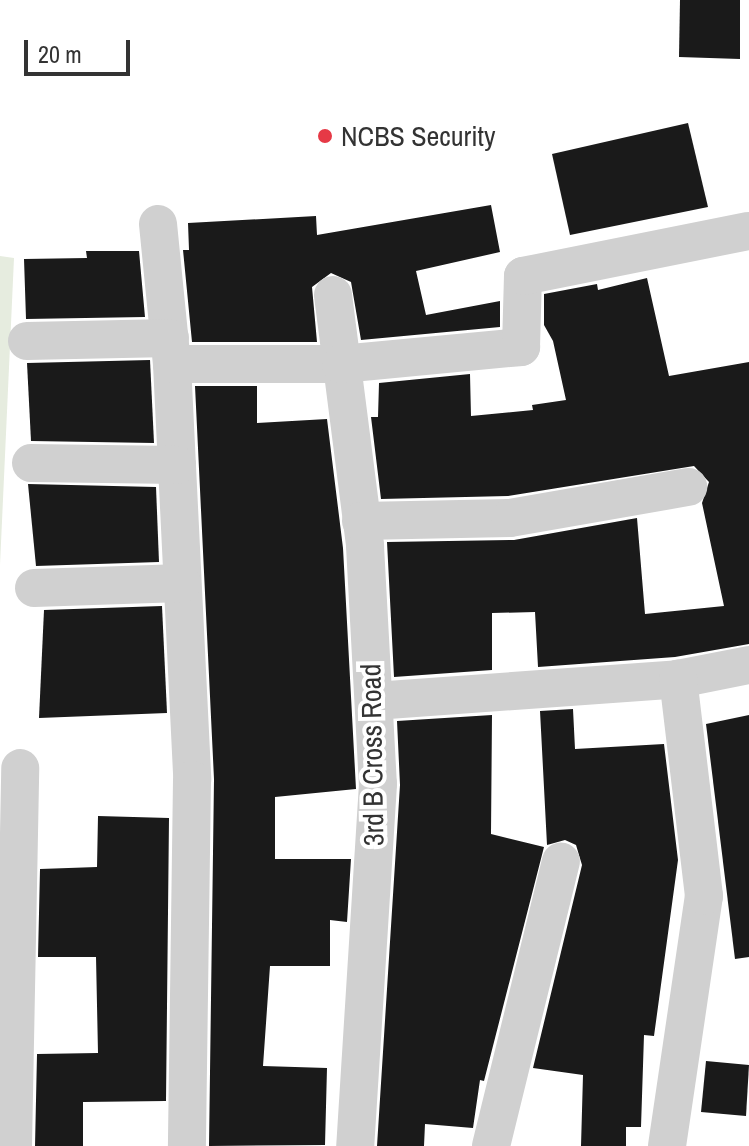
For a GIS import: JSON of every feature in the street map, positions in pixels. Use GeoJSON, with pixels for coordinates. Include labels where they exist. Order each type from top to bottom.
{"type":"FeatureCollection","features":[{"type":"Feature","properties":{"kind":"street"},"geometry":{"type":"LineString","coordinates":[[158,224],[171,351],[192,780],[187,1146]]}},
{"type":"Feature","properties":{"kind":"street"},"geometry":{"type":"LineString","coordinates":[[27,341],[341,364],[521,347],[523,276],[749,231]]}},
{"type":"Feature","properties":{"kind":"street","name":"3rd B Cross Road"},"geometry":{"type":"LineString","coordinates":[[333,295],[361,521],[378,784],[355,1146]]}},
{"type":"Feature","properties":{"kind":"street"},"geometry":{"type":"LineString","coordinates":[[31,463],[177,465]]}},
{"type":"Feature","properties":{"kind":"street"},"geometry":{"type":"LineString","coordinates":[[361,521],[510,518],[688,487]]}},
{"type":"Feature","properties":{"kind":"street"},"geometry":{"type":"LineString","coordinates":[[34,588],[182,583]]}},
{"type":"Feature","properties":{"kind":"street"},"geometry":{"type":"LineString","coordinates":[[374,701],[678,679],[749,665]]}},
{"type":"Feature","properties":{"kind":"street"},"geometry":{"type":"LineString","coordinates":[[667,1146],[704,896],[678,679]]}},
{"type":"Feature","properties":{"kind":"street"},"geometry":{"type":"LineString","coordinates":[[13,1146],[20,768]]}},
{"type":"Feature","properties":{"kind":"street"},"geometry":{"type":"LineString","coordinates":[[491,1146],[561,861]]}},
{"type":"Feature","properties":{"kind":"shaded area"},"geometry":{"type":"Polygon","coordinates":[[[0,256],[14,258],[0,565],[0,256]]]}},
{"type":"Feature","properties":{"kind":"building"},"geometry":{"type":"Polygon","coordinates":[[[680,0],[740,0],[740,59],[679,57],[680,0]]]}},
{"type":"Feature","properties":{"kind":"building"},"geometry":{"type":"Polygon","coordinates":[[[688,123],[708,207],[570,235],[552,154],[688,123]]]}},
{"type":"Feature","properties":{"kind":"building"},"geometry":{"type":"Polygon","coordinates":[[[491,205],[500,252],[416,271],[426,315],[500,301],[500,327],[361,340],[351,282],[331,273],[312,287],[317,342],[192,342],[183,250],[189,250],[188,223],[316,216],[317,235],[491,205]]]}},
{"type":"Feature","properties":{"kind":"building"},"geometry":{"type":"Polygon","coordinates":[[[86,251],[139,251],[145,317],[26,319],[24,259],[87,258],[86,251]]]}},
{"type":"Feature","properties":{"kind":"building"},"geometry":{"type":"Polygon","coordinates":[[[647,278],[669,376],[749,362],[749,644],[675,657],[538,667],[535,612],[492,613],[492,670],[394,677],[387,542],[514,540],[637,518],[645,614],[724,606],[702,503],[709,482],[694,466],[508,496],[381,499],[371,417],[378,417],[379,383],[470,374],[471,416],[533,410],[532,405],[566,400],[553,341],[544,325],[544,294],[597,284],[598,290],[647,278]]]}},
{"type":"Feature","properties":{"kind":"building"},"geometry":{"type":"Polygon","coordinates":[[[150,360],[154,443],[31,441],[27,363],[150,360]]]}},
{"type":"Feature","properties":{"kind":"building"},"geometry":{"type":"Polygon","coordinates":[[[195,386],[257,386],[257,423],[327,419],[343,548],[356,789],[275,797],[275,859],[351,859],[347,922],[330,920],[330,966],[270,966],[263,1066],[327,1068],[325,1145],[209,1146],[214,779],[195,386]]]}},
{"type":"Feature","properties":{"kind":"building"},"geometry":{"type":"Polygon","coordinates":[[[28,484],[156,487],[159,562],[36,566],[28,484]]]}},
{"type":"Feature","properties":{"kind":"building"},"geometry":{"type":"Polygon","coordinates":[[[162,606],[167,713],[39,718],[44,610],[162,606]]]}},
{"type":"Feature","properties":{"kind":"building"},"geometry":{"type":"Polygon","coordinates":[[[573,709],[575,749],[664,744],[678,860],[654,1036],[644,1035],[641,1127],[626,1127],[626,1146],[581,1146],[583,1075],[533,1068],[582,865],[576,845],[565,840],[547,845],[540,711],[573,709]]]}},
{"type":"Feature","properties":{"kind":"building"},"geometry":{"type":"Polygon","coordinates":[[[492,715],[491,834],[544,847],[484,1081],[480,1080],[473,1128],[425,1124],[424,1146],[377,1146],[400,785],[397,721],[492,715]]]}},
{"type":"Feature","properties":{"kind":"building"},"geometry":{"type":"Polygon","coordinates":[[[749,715],[749,957],[735,959],[706,724],[749,715]]]}},
{"type":"Feature","properties":{"kind":"building"},"geometry":{"type":"Polygon","coordinates":[[[98,816],[169,818],[166,1101],[83,1102],[83,1146],[35,1146],[37,1054],[98,1053],[96,957],[38,957],[40,869],[97,867],[98,816]]]}},
{"type":"Feature","properties":{"kind":"building"},"geometry":{"type":"Polygon","coordinates":[[[706,1061],[749,1065],[746,1116],[701,1112],[706,1061]]]}},
{"type":"Feature","properties":{"kind":"place","name":"NCBS Security"},"geometry":{"type":"Point","coordinates":[325,136]}}]}
